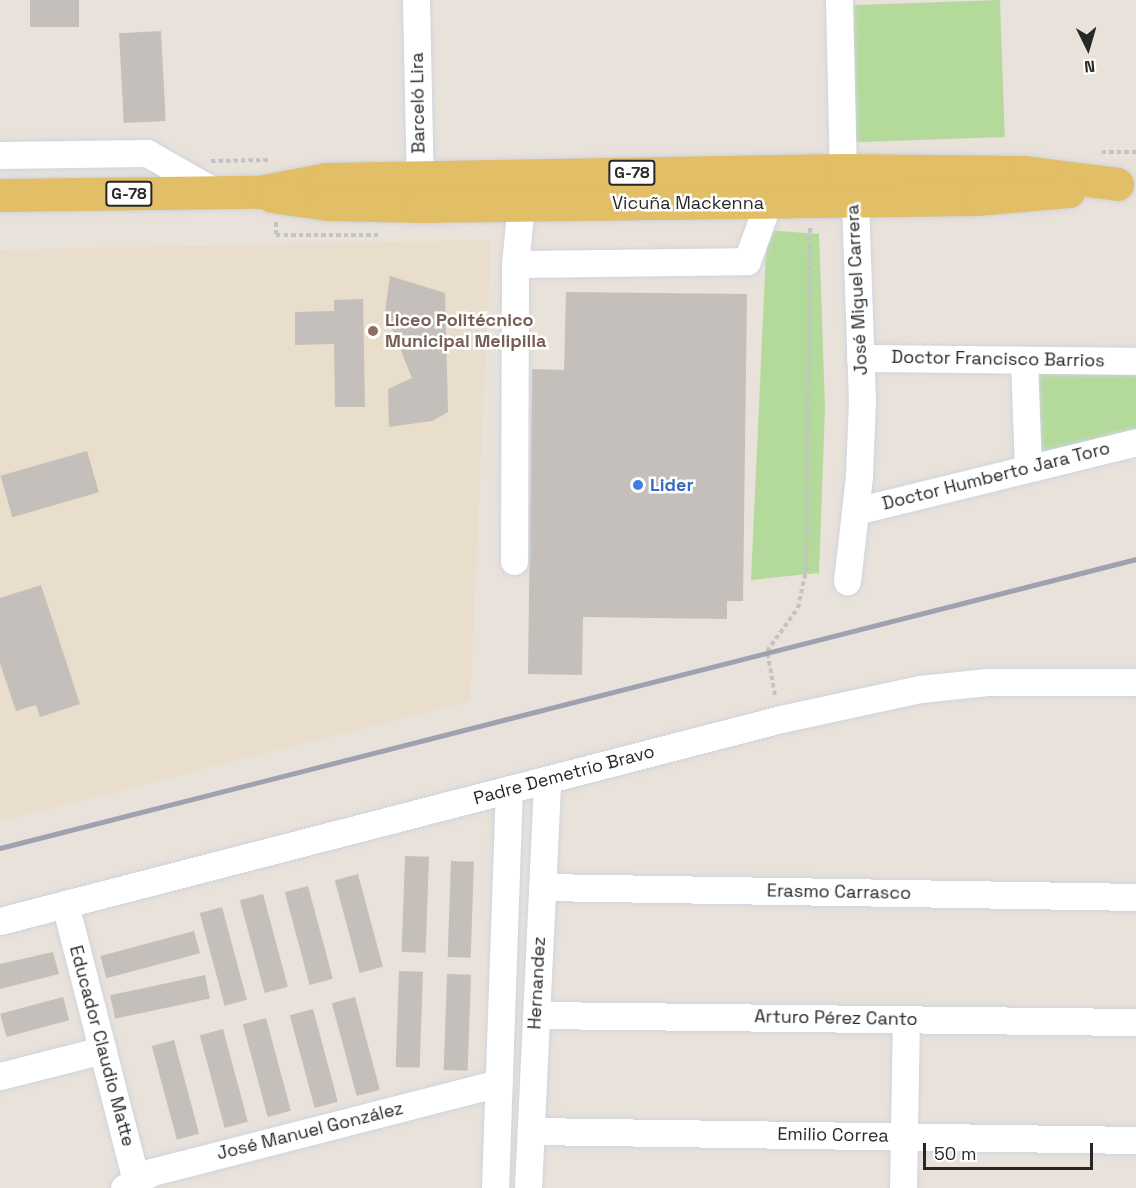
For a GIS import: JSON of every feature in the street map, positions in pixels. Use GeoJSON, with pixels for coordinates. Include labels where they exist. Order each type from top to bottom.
{"type":"FeatureCollection","features":[{"type":"Feature","properties":{"kind":"main road","name":"Vicuña Mackenna"},"geometry":{"type":"LineString","coordinates":[[420,191],[570,174],[843,170],[1025,172],[1127,184]]}},
{"type":"Feature","properties":{"kind":"main road","name":"Vicuña Mackenna"},"geometry":{"type":"LineString","coordinates":[[0,195],[259,192],[325,179],[521,204],[768,203],[1017,196],[1127,184]]}},
{"type":"Feature","properties":{"kind":"street","name":"Barceló Lira"},"geometry":{"type":"LineString","coordinates":[[416,0],[420,191]]}},
{"type":"Feature","properties":{"kind":"street","name":"José Miguel Carrera"},"geometry":{"type":"LineString","coordinates":[[839,0],[843,170],[855,201],[860,358],[861,442],[847,581]]}},
{"type":"Feature","properties":{"kind":"street"},"geometry":{"type":"LineString","coordinates":[[0,155],[147,153],[217,193]]}},
{"type":"Feature","properties":{"kind":"street"},"geometry":{"type":"LineString","coordinates":[[514,561],[515,264],[521,204],[570,174]]}},
{"type":"Feature","properties":{"kind":"street"},"geometry":{"type":"LineString","coordinates":[[515,264],[747,261],[768,203]]}},
{"type":"Feature","properties":{"kind":"street","name":"Doctor Francisco Barrios"},"geometry":{"type":"LineString","coordinates":[[860,358],[1136,361]]}},
{"type":"Feature","properties":{"kind":"street"},"geometry":{"type":"LineString","coordinates":[[1024,360],[1028,468]]}},
{"type":"Feature","properties":{"kind":"street","name":"Doctor Humberto Jara Toro"},"geometry":{"type":"LineString","coordinates":[[855,511],[1136,442]]}},
{"type":"Feature","properties":{"kind":"street","name":"Padre Demetrio Bravo"},"geometry":{"type":"LineString","coordinates":[[0,921],[781,719],[954,685],[1136,682]]}},
{"type":"Feature","properties":{"kind":"street","name":"Hernandez"},"geometry":{"type":"LineString","coordinates":[[528,1188],[547,779]]}},
{"type":"Feature","properties":{"kind":"street","name":"Hernandez"},"geometry":{"type":"LineString","coordinates":[[495,1188],[508,789]]}},
{"type":"Feature","properties":{"kind":"street","name":"Erasmo Carrasco"},"geometry":{"type":"LineString","coordinates":[[542,886],[1136,897]]}},
{"type":"Feature","properties":{"kind":"street","name":"Educador Claudio Matte"},"geometry":{"type":"LineString","coordinates":[[65,904],[103,1050],[133,1186]]}},
{"type":"Feature","properties":{"kind":"street","name":"Arturo Pérez Canto"},"geometry":{"type":"LineString","coordinates":[[536,1015],[1136,1022]]}},
{"type":"Feature","properties":{"kind":"street"},"geometry":{"type":"LineString","coordinates":[[903,1188],[906,1019]]}},
{"type":"Feature","properties":{"kind":"street"},"geometry":{"type":"LineString","coordinates":[[0,1076],[103,1050]]}},
{"type":"Feature","properties":{"kind":"street","name":"José Manuel González"},"geometry":{"type":"LineString","coordinates":[[133,1186],[152,1172],[499,1083]]}},
{"type":"Feature","properties":{"kind":"street","name":"Emilio Correa"},"geometry":{"type":"LineString","coordinates":[[531,1131],[1136,1140]]}},
{"type":"Feature","properties":{"kind":"path"},"geometry":{"type":"LineString","coordinates":[[781,719],[767,651],[798,608],[806,570],[811,201]]}},
{"type":"Feature","properties":{"kind":"shaded area"},"geometry":{"type":"Polygon","coordinates":[[[491,240],[470,701],[0,821],[0,250],[491,240]]]}},
{"type":"Feature","properties":{"kind":"green space"},"geometry":{"type":"Polygon","coordinates":[[[1000,0],[1005,137],[847,142],[842,6],[1000,0]]]}},
{"type":"Feature","properties":{"kind":"green space"},"geometry":{"type":"Polygon","coordinates":[[[767,230],[819,234],[825,406],[819,573],[751,580],[767,230]]]}},
{"type":"Feature","properties":{"kind":"green space"},"geometry":{"type":"Polygon","coordinates":[[[1036,370],[1136,370],[1136,435],[1039,454],[1036,370]]]}},
{"type":"Feature","properties":{"kind":"building"},"geometry":{"type":"Polygon","coordinates":[[[30,0],[79,0],[79,27],[30,27],[30,0]]]}},
{"type":"Feature","properties":{"kind":"building"},"geometry":{"type":"Polygon","coordinates":[[[161,31],[166,121],[124,123],[119,33],[161,31]]]}},
{"type":"Feature","properties":{"kind":"building"},"geometry":{"type":"Polygon","coordinates":[[[390,276],[445,293],[448,412],[432,421],[389,427],[388,389],[412,378],[385,311],[390,276]]]}},
{"type":"Feature","properties":{"kind":"building","name":"Lider"},"geometry":{"type":"Polygon","coordinates":[[[566,292],[747,294],[743,601],[727,601],[727,619],[583,617],[582,675],[528,674],[532,369],[564,370],[566,292]]]}},
{"type":"Feature","properties":{"kind":"building"},"geometry":{"type":"Polygon","coordinates":[[[363,299],[365,407],[335,407],[334,344],[295,345],[295,312],[334,311],[334,300],[363,299]]]}},
{"type":"Feature","properties":{"kind":"building"},"geometry":{"type":"Polygon","coordinates":[[[87,451],[99,492],[12,517],[0,476],[87,451]]]}},
{"type":"Feature","properties":{"kind":"building"},"geometry":{"type":"Polygon","coordinates":[[[41,585],[80,704],[40,717],[36,705],[16,711],[0,663],[0,598],[41,585]]]}},
{"type":"Feature","properties":{"kind":"building"},"geometry":{"type":"Polygon","coordinates":[[[405,856],[429,857],[426,953],[402,952],[405,856]]]}},
{"type":"Feature","properties":{"kind":"building"},"geometry":{"type":"Polygon","coordinates":[[[451,861],[474,862],[471,958],[448,957],[451,861]]]}},
{"type":"Feature","properties":{"kind":"building"},"geometry":{"type":"Polygon","coordinates":[[[358,874],[383,967],[360,973],[335,880],[358,874]]]}},
{"type":"Feature","properties":{"kind":"building"},"geometry":{"type":"Polygon","coordinates":[[[308,886],[333,979],[310,985],[285,892],[308,886]]]}},
{"type":"Feature","properties":{"kind":"building"},"geometry":{"type":"Polygon","coordinates":[[[263,894],[288,987],[265,993],[240,900],[263,894]]]}},
{"type":"Feature","properties":{"kind":"building"},"geometry":{"type":"Polygon","coordinates":[[[222,907],[247,1000],[225,1006],[200,913],[222,907]]]}},
{"type":"Feature","properties":{"kind":"building"},"geometry":{"type":"Polygon","coordinates":[[[194,931],[200,953],[106,978],[100,956],[194,931]]]}},
{"type":"Feature","properties":{"kind":"building"},"geometry":{"type":"Polygon","coordinates":[[[53,952],[59,974],[0,989],[0,964],[53,952]]]}},
{"type":"Feature","properties":{"kind":"building"},"geometry":{"type":"Polygon","coordinates":[[[399,971],[423,972],[420,1068],[396,1067],[399,971]]]}},
{"type":"Feature","properties":{"kind":"building"},"geometry":{"type":"Polygon","coordinates":[[[447,974],[471,975],[468,1071],[444,1070],[447,974]]]}},
{"type":"Feature","properties":{"kind":"building"},"geometry":{"type":"Polygon","coordinates":[[[205,975],[210,998],[115,1019],[110,995],[205,975]]]}},
{"type":"Feature","properties":{"kind":"building"},"geometry":{"type":"Polygon","coordinates":[[[63,997],[69,1020],[6,1037],[0,1014],[63,997]]]}},
{"type":"Feature","properties":{"kind":"building"},"geometry":{"type":"Polygon","coordinates":[[[355,997],[380,1090],[357,1096],[332,1003],[355,997]]]}},
{"type":"Feature","properties":{"kind":"building"},"geometry":{"type":"Polygon","coordinates":[[[313,1009],[338,1102],[315,1108],[290,1015],[313,1009]]]}},
{"type":"Feature","properties":{"kind":"building"},"geometry":{"type":"Polygon","coordinates":[[[266,1018],[291,1111],[268,1117],[243,1024],[266,1018]]]}},
{"type":"Feature","properties":{"kind":"building"},"geometry":{"type":"Polygon","coordinates":[[[223,1029],[248,1122],[225,1128],[200,1035],[223,1029]]]}},
{"type":"Feature","properties":{"kind":"building"},"geometry":{"type":"Polygon","coordinates":[[[174,1040],[199,1134],[177,1140],[152,1046],[174,1040]]]}},
{"type":"Feature","properties":{"kind":"railway"},"geometry":{"type":"LineString","coordinates":[[0,848],[1136,559]]}},
{"type":"Feature","properties":{"kind":"place","name":"Liceo Politécnico Municipal Melipilla"},"geometry":{"type":"Point","coordinates":[373,331]}},
{"type":"Feature","properties":{"kind":"place","name":"Lider"},"geometry":{"type":"Point","coordinates":[638,485]}}]}
